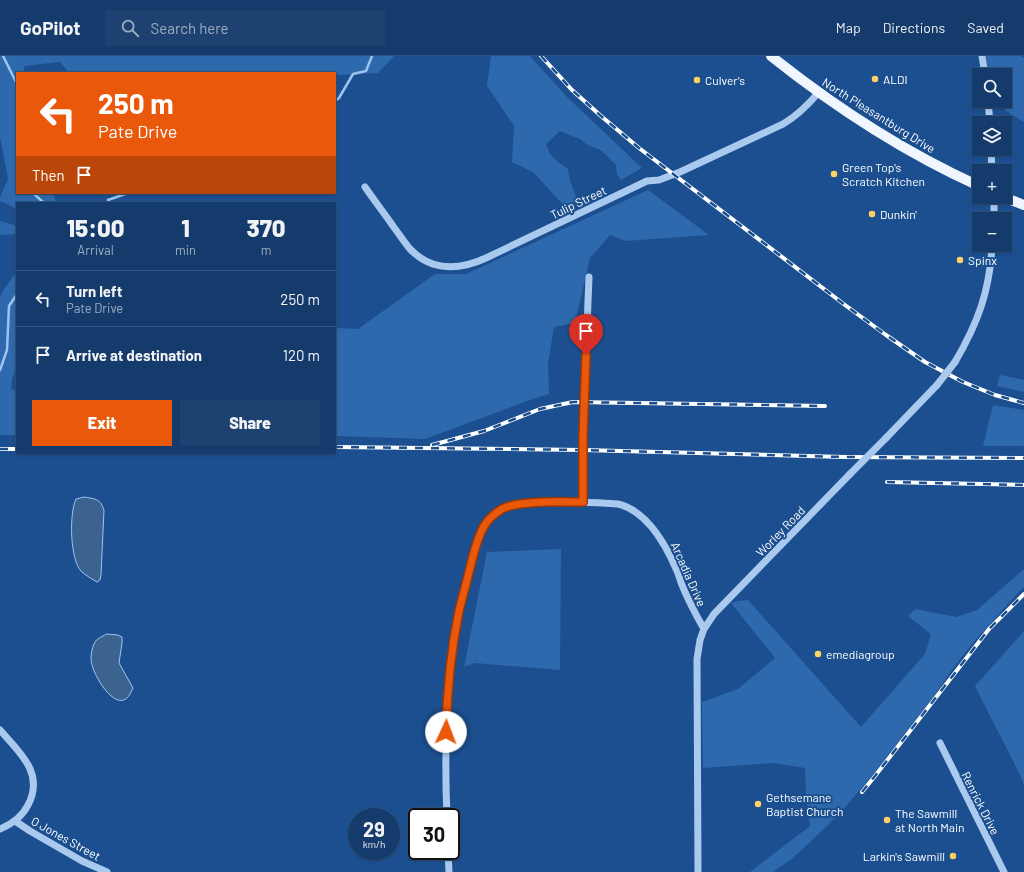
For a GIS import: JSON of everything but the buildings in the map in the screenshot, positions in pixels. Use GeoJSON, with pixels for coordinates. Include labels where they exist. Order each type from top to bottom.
{"type":"FeatureCollection","features":[{"type":"Feature","properties":{"kind":"main road","name":"North Pleasantburg Drive"},"geometry":{"type":"LineString","coordinates":[[771,56],[800,79],[876,131],[928,162],[972,183]]}},
{"type":"Feature","properties":{"kind":"main road"},"geometry":{"type":"LineString","coordinates":[[1012,200],[1024,205]]}},
{"type":"Feature","properties":{"kind":"street"},"geometry":{"type":"LineString","coordinates":[[982,56],[984,68]]}},
{"type":"Feature","properties":{"kind":"street","name":"Tulip Street"},"geometry":{"type":"LineString","coordinates":[[364,186],[407,245],[417,255],[440,266],[452,267],[475,264],[647,181],[660,180],[680,172],[783,124],[807,106],[819,92]]}},
{"type":"Feature","properties":{"kind":"street","name":"Worley Road"},"geometry":{"type":"LineString","coordinates":[[698,872],[697,659],[700,640],[704,629],[714,614],[937,386],[955,362],[973,329],[983,302],[989,276],[991,252]]}},
{"type":"Feature","properties":{"kind":"street"},"geometry":{"type":"LineString","coordinates":[[583,502],[584,402],[589,277]]}},
{"type":"Feature","properties":{"kind":"street","name":"Arcadia Drive"},"geometry":{"type":"LineString","coordinates":[[447,808],[445,773],[447,716],[453,650],[460,610],[475,551],[480,534],[485,524],[492,516],[509,506],[533,503],[603,503],[623,505],[633,510],[653,529],[664,546],[677,572],[692,609],[704,629]]}},
{"type":"Feature","properties":{"kind":"street"},"geometry":{"type":"LineString","coordinates":[[0,730],[25,759],[33,775],[34,786],[29,804],[24,811],[15,821],[0,829]]}},
{"type":"Feature","properties":{"kind":"street","name":"Renrick Drive"},"geometry":{"type":"LineString","coordinates":[[940,743],[1004,872]]}},
{"type":"Feature","properties":{"kind":"street","name":"O Jones Street"},"geometry":{"type":"LineString","coordinates":[[15,821],[82,861],[107,872]]}},
{"type":"Feature","properties":{"kind":"street"},"geometry":{"type":"LineString","coordinates":[[448,860],[449,872]]}},
{"type":"Feature","properties":{"kind":"shaded area"},"geometry":{"type":"Polygon","coordinates":[[[0,56],[394,56],[378,73],[336,75],[336,72],[68,72],[60,62],[24,66],[24,72],[16,72],[16,194],[53,194],[56,202],[16,202],[16,209],[0,201],[0,197],[8,179],[0,138],[0,56]]]}},
{"type":"Feature","properties":{"kind":"shaded area"},"geometry":{"type":"Polygon","coordinates":[[[491,56],[530,56],[568,98],[642,168],[621,180],[617,175],[616,165],[602,151],[586,144],[580,139],[560,131],[546,144],[550,154],[568,169],[570,181],[578,202],[567,209],[533,172],[512,162],[514,126],[487,86],[491,56]]]}},
{"type":"Feature","properties":{"kind":"shaded area"},"geometry":{"type":"Polygon","coordinates":[[[986,56],[1021,56],[1024,58],[1024,122],[1002,108],[1012,108],[1012,68],[988,68],[986,56]]]}},
{"type":"Feature","properties":{"kind":"shaded area"},"geometry":{"type":"Polygon","coordinates":[[[648,190],[709,235],[626,241],[610,235],[590,258],[575,323],[554,327],[548,364],[549,394],[425,439],[336,436],[336,328],[358,329],[435,274],[466,274],[648,190]]]}},
{"type":"Feature","properties":{"kind":"shaded area"},"geometry":{"type":"Polygon","coordinates":[[[0,221],[16,226],[16,234],[0,235],[0,221]]]}},
{"type":"Feature","properties":{"kind":"shaded area"},"geometry":{"type":"Polygon","coordinates":[[[16,272],[16,369],[12,379],[11,389],[16,391],[16,435],[0,435],[0,297],[16,272]]]}},
{"type":"Feature","properties":{"kind":"shaded area"},"geometry":{"type":"Polygon","coordinates":[[[1000,375],[1024,380],[1024,392],[997,386],[1000,375]]]}},
{"type":"Feature","properties":{"kind":"shaded area"},"geometry":{"type":"Polygon","coordinates":[[[993,405],[1024,410],[1024,446],[983,446],[993,405]]]}},
{"type":"Feature","properties":{"kind":"shaded area"},"geometry":{"type":"Polygon","coordinates":[[[84,497],[99,501],[104,510],[101,575],[100,580],[97,582],[81,571],[77,565],[73,547],[72,515],[76,499],[84,497]]]}},
{"type":"Feature","properties":{"kind":"shaded area"},"geometry":{"type":"Polygon","coordinates":[[[561,549],[560,670],[475,663],[464,667],[487,552],[561,549]]]}},
{"type":"Feature","properties":{"kind":"shaded area"},"geometry":{"type":"Polygon","coordinates":[[[1024,569],[1024,587],[972,644],[934,696],[848,804],[793,858],[773,872],[750,872],[810,826],[806,794],[805,768],[773,763],[703,768],[702,702],[738,689],[775,658],[731,603],[748,600],[861,727],[925,654],[931,634],[908,616],[915,609],[956,617],[977,610],[1024,569]]]}},
{"type":"Feature","properties":{"kind":"shaded area"},"geometry":{"type":"Polygon","coordinates":[[[1024,631],[1024,786],[1020,775],[975,686],[1024,631]]]}},
{"type":"Feature","properties":{"kind":"shaded area"},"geometry":{"type":"Polygon","coordinates":[[[106,634],[118,635],[122,637],[119,663],[133,688],[129,696],[124,700],[119,700],[107,692],[98,679],[92,664],[91,655],[94,644],[106,634]]]}},
{"type":"Feature","properties":{"kind":"waterway"},"geometry":{"type":"LineString","coordinates":[[3,56],[16,82]]}},
{"type":"Feature","properties":{"kind":"waterway"},"geometry":{"type":"LineString","coordinates":[[336,100],[339,98],[353,74],[366,71],[372,56]]}},
{"type":"Feature","properties":{"kind":"waterway"},"geometry":{"type":"LineString","coordinates":[[34,194],[43,202]]}},
{"type":"Feature","properties":{"kind":"waterway"},"geometry":{"type":"LineString","coordinates":[[108,200],[125,194]]}},
{"type":"Feature","properties":{"kind":"waterway"},"geometry":{"type":"LineString","coordinates":[[0,370],[7,350],[9,306],[16,296]]}},
{"type":"Feature","properties":{"kind":"railway"},"geometry":{"type":"LineString","coordinates":[[541,56],[572,90],[639,148],[886,335],[925,362],[963,382],[995,395],[1024,403]]}},
{"type":"Feature","properties":{"kind":"railway"},"geometry":{"type":"LineString","coordinates":[[432,445],[484,431],[540,409],[573,402],[825,406]]}},
{"type":"Feature","properties":{"kind":"railway"},"geometry":{"type":"LineString","coordinates":[[336,447],[583,450],[844,457],[1024,458]]}},
{"type":"Feature","properties":{"kind":"railway"},"geometry":{"type":"LineString","coordinates":[[0,449],[16,449]]}},
{"type":"Feature","properties":{"kind":"railway"},"geometry":{"type":"LineString","coordinates":[[887,482],[1024,485]]}},
{"type":"Feature","properties":{"kind":"railway"},"geometry":{"type":"LineString","coordinates":[[862,792],[989,629],[1024,594]]}},
{"type":"Feature","properties":{"kind":"place","name":"ALDI"},"geometry":{"type":"Point","coordinates":[875,79]}},
{"type":"Feature","properties":{"kind":"place","name":"Culver's"},"geometry":{"type":"Point","coordinates":[697,80]}},
{"type":"Feature","properties":{"kind":"place","name":"Green Top's Scratch Kitchen"},"geometry":{"type":"Point","coordinates":[834,174]}},
{"type":"Feature","properties":{"kind":"place","name":"Dunkin'"},"geometry":{"type":"Point","coordinates":[872,214]}},
{"type":"Feature","properties":{"kind":"place","name":"Spinx"},"geometry":{"type":"Point","coordinates":[960,260]}},
{"type":"Feature","properties":{"kind":"place","name":"emediagroup"},"geometry":{"type":"Point","coordinates":[818,654]}},
{"type":"Feature","properties":{"kind":"place","name":"Gethsemane Baptist Church"},"geometry":{"type":"Point","coordinates":[758,804]}},
{"type":"Feature","properties":{"kind":"place","name":"The Sawmill at North Main"},"geometry":{"type":"Point","coordinates":[887,820]}},
{"type":"Feature","properties":{"kind":"place","name":"Larkin's Sawmill"},"geometry":{"type":"Point","coordinates":[953,856]}},
{"type":"Feature","properties":{"kind":"route"},"geometry":{"type":"LineString","coordinates":[[446,732],[448,692],[460,610],[475,551],[480,534],[485,524],[492,516],[509,506],[533,503],[583,502],[583,437],[586,355]]}}]}
